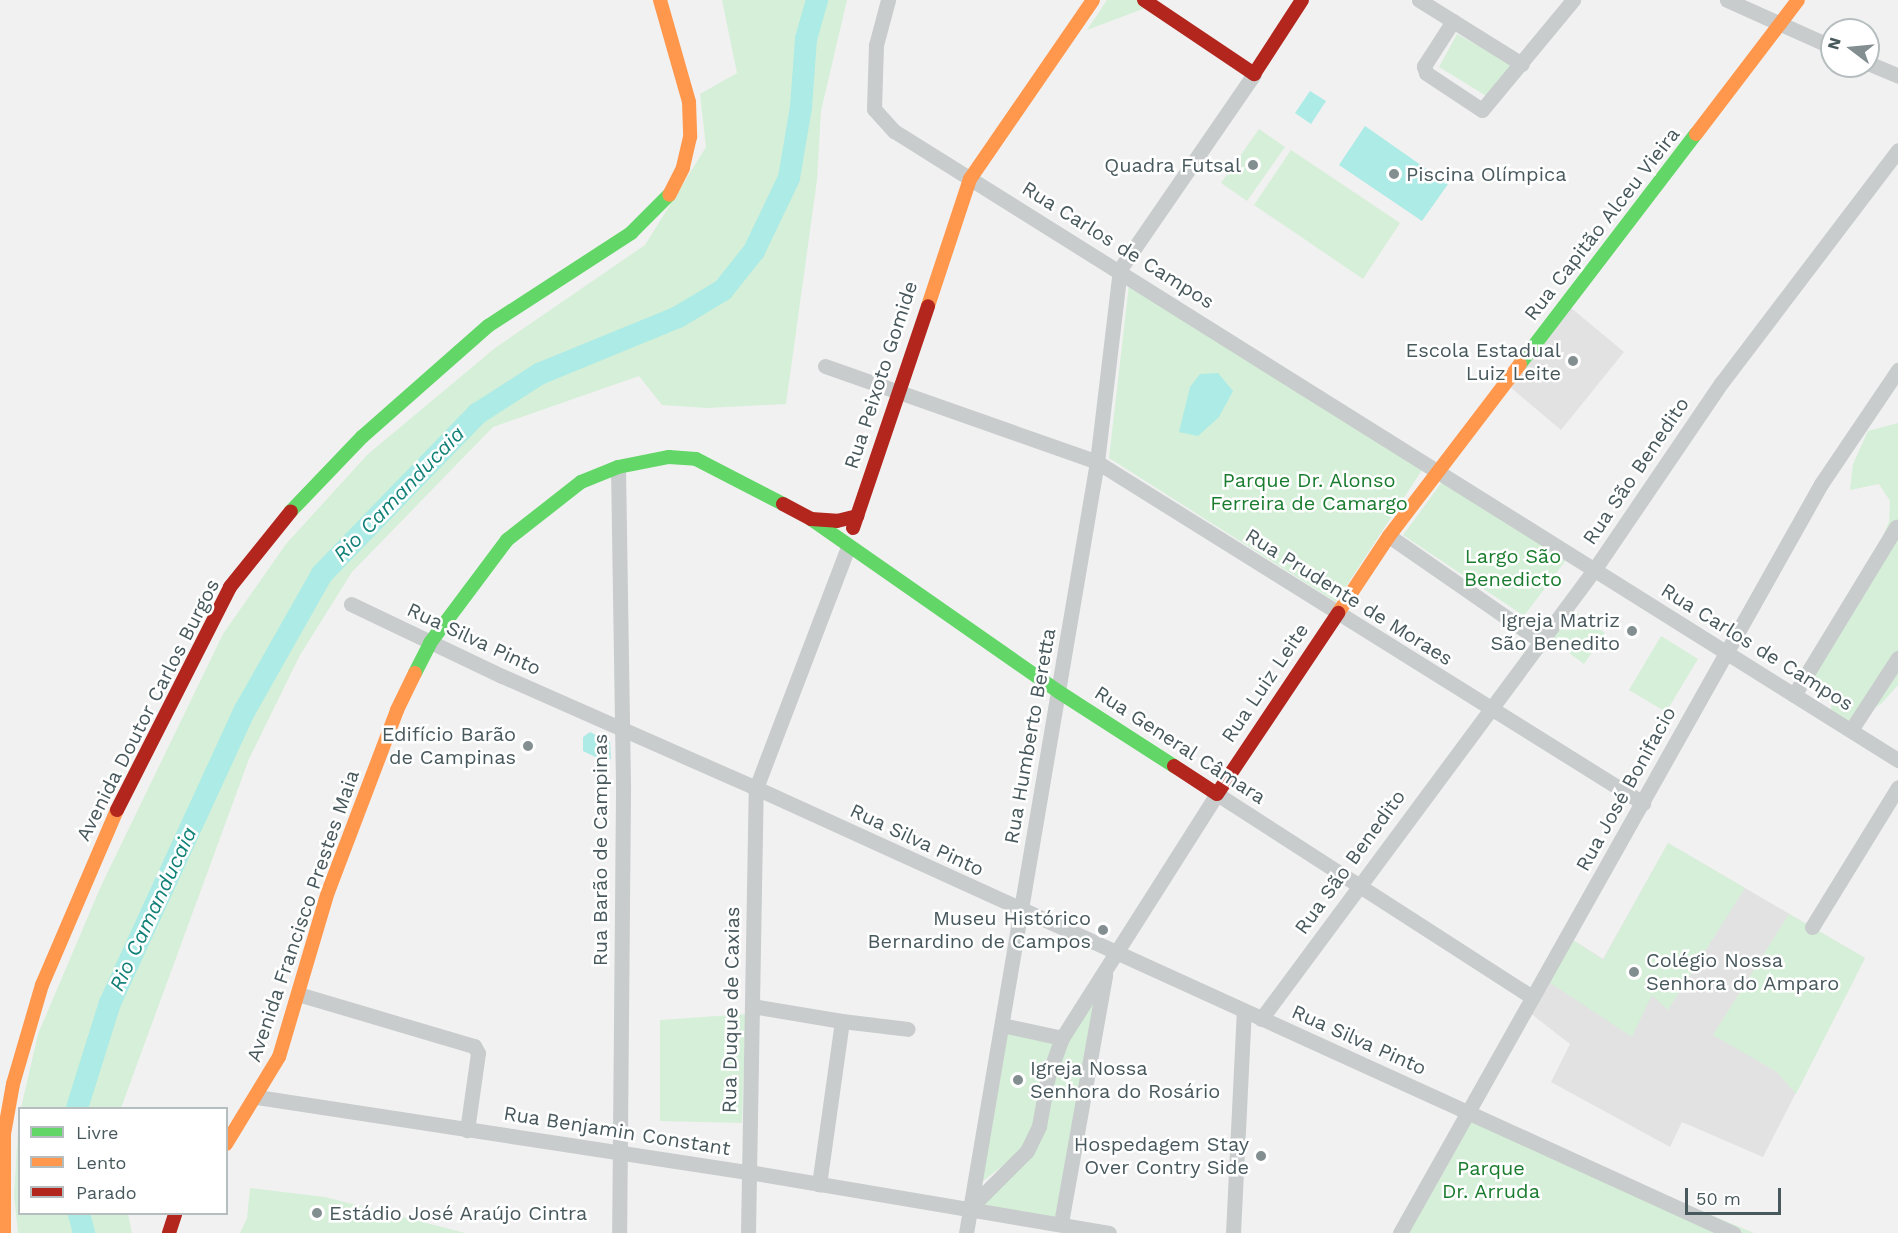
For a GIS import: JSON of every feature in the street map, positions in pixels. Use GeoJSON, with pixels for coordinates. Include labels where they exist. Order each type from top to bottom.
{"type":"FeatureCollection","features":[{"type":"Feature","properties":{"kind":"street","name":"Avenida Doutor Carlos Burgos"},"geometry":{"type":"LineString","coordinates":[[4,1233],[4,1134],[13,1084],[42,985],[96,853],[196,647],[230,587],[272,531],[362,436],[488,326],[631,233],[669,195],[682,168],[690,137],[688,102],[678,54],[660,0]]}},
{"type":"Feature","properties":{"kind":"street","name":"Rua Carlos de Campos"},"geometry":{"type":"LineString","coordinates":[[888,0],[876,45],[874,109],[894,131],[1120,269],[1898,760]]}},
{"type":"Feature","properties":{"kind":"street","name":"Rua Peixoto Gomide"},"geometry":{"type":"LineString","coordinates":[[756,788],[848,547],[970,179],[1093,0]]}},
{"type":"Feature","properties":{"kind":"street"},"geometry":{"type":"LineString","coordinates":[[1144,0],[1254,74]]}},
{"type":"Feature","properties":{"kind":"street"},"geometry":{"type":"LineString","coordinates":[[1120,269],[1302,0]]}},
{"type":"Feature","properties":{"kind":"street"},"geometry":{"type":"LineString","coordinates":[[1419,0],[1522,64]]}},
{"type":"Feature","properties":{"kind":"street"},"geometry":{"type":"LineString","coordinates":[[1453,21],[1424,66],[1426,73],[1477,110],[1486,106],[1573,0]]}},
{"type":"Feature","properties":{"kind":"street"},"geometry":{"type":"LineString","coordinates":[[1727,0],[1820,42]]}},
{"type":"Feature","properties":{"kind":"street","name":"Rua Capitão Alceu Vieira"},"geometry":{"type":"LineString","coordinates":[[1437,471],[1798,0]]}},
{"type":"Feature","properties":{"kind":"street"},"geometry":{"type":"LineString","coordinates":[[1880,68],[1898,76]]}},
{"type":"Feature","properties":{"kind":"street","name":"Rua São Benedito"},"geometry":{"type":"LineString","coordinates":[[1261,1019],[1539,640],[1594,570],[1722,382],[1898,150]]}},
{"type":"Feature","properties":{"kind":"street","name":"Rua Humberto Beretta"},"geometry":{"type":"LineString","coordinates":[[966,1233],[1097,462],[1120,269]]}},
{"type":"Feature","properties":{"kind":"street","name":"Rua Prudente de Moraes"},"geometry":{"type":"LineString","coordinates":[[825,366],[1097,462],[1336,614],[1643,803]]}},
{"type":"Feature","properties":{"kind":"street","name":"Rua José Bonifacio"},"geometry":{"type":"LineString","coordinates":[[1400,1233],[1821,484],[1898,370]]}},
{"type":"Feature","properties":{"kind":"street","name":"Avenida Francisco Prestes Maia"},"geometry":{"type":"LineString","coordinates":[[228,1141],[257,1097],[279,1057],[365,786],[397,710],[430,643],[507,540],[581,482],[618,467],[669,457],[696,459],[811,519],[837,521],[857,516]]}},
{"type":"Feature","properties":{"kind":"street","name":"Rua Barão de Campinas"},"geometry":{"type":"LineString","coordinates":[[618,467],[622,729],[619,1233]]}},
{"type":"Feature","properties":{"kind":"street","name":"Rua Luiz Leite"},"geometry":{"type":"LineString","coordinates":[[969,1209],[1027,1151],[1039,1126],[1048,1076],[1062,1038],[1217,794],[1336,614],[1437,471]]}},
{"type":"Feature","properties":{"kind":"street","name":"Rua General Câmara"},"geometry":{"type":"LineString","coordinates":[[811,519],[1059,692],[1532,997]]}},
{"type":"Feature","properties":{"kind":"street"},"geometry":{"type":"LineString","coordinates":[[1794,695],[1896,527]]}},
{"type":"Feature","properties":{"kind":"street"},"geometry":{"type":"LineString","coordinates":[[1389,536],[1539,640]]}},
{"type":"Feature","properties":{"kind":"street","name":"Rua Silva Pinto"},"geometry":{"type":"LineString","coordinates":[[351,604],[430,643],[756,788],[1020,911],[1733,1233]]}},
{"type":"Feature","properties":{"kind":"street"},"geometry":{"type":"LineString","coordinates":[[1851,730],[1898,658]]}},
{"type":"Feature","properties":{"kind":"street"},"geometry":{"type":"LineString","coordinates":[[1812,927],[1898,787]]}},
{"type":"Feature","properties":{"kind":"street","name":"Rua Duque de Caxias"},"geometry":{"type":"LineString","coordinates":[[748,1233],[756,788]]}},
{"type":"Feature","properties":{"kind":"street"},"geometry":{"type":"LineString","coordinates":[[1061,1223],[1106,966]]}},
{"type":"Feature","properties":{"kind":"street"},"geometry":{"type":"LineString","coordinates":[[298,994],[474,1046],[478,1053],[467,1130]]}},
{"type":"Feature","properties":{"kind":"street"},"geometry":{"type":"LineString","coordinates":[[752,1006],[908,1029]]}},
{"type":"Feature","properties":{"kind":"street"},"geometry":{"type":"LineString","coordinates":[[1233,1233],[1244,1011]]}},
{"type":"Feature","properties":{"kind":"street"},"geometry":{"type":"LineString","coordinates":[[819,1184],[842,1021]]}},
{"type":"Feature","properties":{"kind":"street"},"geometry":{"type":"LineString","coordinates":[[1002,1025],[1062,1038]]}},
{"type":"Feature","properties":{"kind":"street","name":"Rua Benjamin Constant"},"geometry":{"type":"LineString","coordinates":[[257,1097],[749,1172],[1061,1223],[1103,1232]]}},
{"type":"Feature","properties":{"kind":"street"},"geometry":{"type":"LineString","coordinates":[[169,1233],[175,1215]]}},
{"type":"Feature","properties":{"kind":"shaded area","name":"Escola Estadual Luiz Leite"},"geometry":{"type":"Polygon","coordinates":[[[1570,307],[1624,352],[1561,430],[1509,386],[1570,307]]]}},
{"type":"Feature","properties":{"kind":"shaded area"},"geometry":{"type":"Polygon","coordinates":[[[1668,843],[1865,958],[1763,1157],[1682,1122],[1670,1147],[1551,1082],[1570,1044],[1525,1009],[1567,936],[1603,959],[1668,843]]]}},
{"type":"Feature","properties":{"kind":"green space"},"geometry":{"type":"Polygon","coordinates":[[[722,0],[847,0],[821,111],[817,180],[786,404],[707,408],[662,405],[639,376],[493,427],[352,572],[300,655],[249,759],[121,1107],[21,1107],[38,1034],[101,886],[223,634],[286,544],[367,455],[495,348],[645,245],[706,147],[700,94],[737,73],[722,0]]]}},
{"type":"Feature","properties":{"kind":"green space"},"geometry":{"type":"Polygon","coordinates":[[[1107,0],[1137,0],[1148,7],[1087,30],[1107,0]]]}},
{"type":"Feature","properties":{"kind":"green space"},"geometry":{"type":"Polygon","coordinates":[[[1457,34],[1510,63],[1511,67],[1488,97],[1439,67],[1457,34]]]}},
{"type":"Feature","properties":{"kind":"green space","name":"Quadra Futsal"},"geometry":{"type":"Polygon","coordinates":[[[1259,129],[1285,147],[1247,201],[1221,183],[1259,129]]]}},
{"type":"Feature","properties":{"kind":"green space"},"geometry":{"type":"Polygon","coordinates":[[[1291,150],[1400,223],[1363,279],[1254,205],[1291,150]]]}},
{"type":"Feature","properties":{"kind":"green space","name":"Parque Dr. Alonso Ferreira de Camargo"},"geometry":{"type":"Polygon","coordinates":[[[1129,284],[1422,470],[1336,602],[1109,458],[1129,284]]]}},
{"type":"Feature","properties":{"kind":"green space"},"geometry":{"type":"Polygon","coordinates":[[[1898,423],[1898,685],[1882,703],[1849,725],[1831,717],[1831,702],[1812,690],[1812,680],[1860,602],[1864,578],[1889,522],[1890,501],[1879,484],[1850,490],[1853,464],[1868,431],[1898,423]]]}},
{"type":"Feature","properties":{"kind":"green space","name":"Largo São Benedicto"},"geometry":{"type":"Polygon","coordinates":[[[1442,482],[1566,560],[1524,616],[1403,535],[1442,482]]]}},
{"type":"Feature","properties":{"kind":"green space"},"geometry":{"type":"Polygon","coordinates":[[[1571,609],[1605,633],[1584,664],[1550,639],[1571,609]]]}},
{"type":"Feature","properties":{"kind":"green space"},"geometry":{"type":"Polygon","coordinates":[[[1661,636],[1698,659],[1666,712],[1629,690],[1661,636]]]}},
{"type":"Feature","properties":{"kind":"green space"},"geometry":{"type":"Polygon","coordinates":[[[1668,843],[1745,888],[1668,1010],[1652,995],[1632,1037],[1543,978],[1567,936],[1603,960],[1668,843]]]}},
{"type":"Feature","properties":{"kind":"green space"},"geometry":{"type":"Polygon","coordinates":[[[1789,914],[1865,958],[1796,1094],[1777,1072],[1713,1035],[1789,914]]]}},
{"type":"Feature","properties":{"kind":"green space"},"geometry":{"type":"Polygon","coordinates":[[[1100,983],[1059,1219],[980,1204],[1031,1151],[1065,1042],[1100,983]]]}},
{"type":"Feature","properties":{"kind":"green space"},"geometry":{"type":"Polygon","coordinates":[[[746,1014],[742,1123],[660,1121],[660,1020],[746,1014]]]}},
{"type":"Feature","properties":{"kind":"green space"},"geometry":{"type":"Polygon","coordinates":[[[1005,1031],[1058,1041],[1035,1126],[1023,1150],[978,1185],[1005,1031]]]}},
{"type":"Feature","properties":{"kind":"green space","name":"Parque Dr. Arruda"},"geometry":{"type":"Polygon","coordinates":[[[1467,1113],[1754,1233],[1402,1233],[1467,1113]]]}},
{"type":"Feature","properties":{"kind":"green space"},"geometry":{"type":"Polygon","coordinates":[[[18,1130],[18,1215],[128,1215],[132,1233],[18,1233],[14,1195],[18,1130]]]}},
{"type":"Feature","properties":{"kind":"green space","name":"Estádio José Araújo Cintra"},"geometry":{"type":"Polygon","coordinates":[[[250,1188],[325,1197],[465,1233],[240,1233],[247,1218],[250,1188]]]}},
{"type":"Feature","properties":{"kind":"water"},"geometry":{"type":"Polygon","coordinates":[[[1310,91],[1326,101],[1311,124],[1295,113],[1310,91]]]}},
{"type":"Feature","properties":{"kind":"water","name":"Piscina Olímpica"},"geometry":{"type":"Polygon","coordinates":[[[1365,126],[1448,184],[1422,221],[1339,165],[1365,126]]]}},
{"type":"Feature","properties":{"kind":"water"},"geometry":{"type":"Polygon","coordinates":[[[1218,373],[1233,391],[1219,417],[1198,436],[1179,432],[1190,387],[1200,374],[1218,373]]]}},
{"type":"Feature","properties":{"kind":"water"},"geometry":{"type":"Polygon","coordinates":[[[590,732],[610,742],[611,759],[602,760],[583,751],[583,737],[590,732]]]}},
{"type":"Feature","properties":{"kind":"waterway","name":"Rio Camanducaia"},"geometry":{"type":"LineString","coordinates":[[77,1107],[110,1003],[245,710],[322,574],[477,414],[539,374],[678,317],[723,290],[754,251],[789,178],[801,107],[806,39],[817,0]]}},
{"type":"Feature","properties":{"kind":"waterway","name":"Rio Camanducaia"},"geometry":{"type":"LineString","coordinates":[[79,1215],[84,1233]]}},
{"type":"Feature","properties":{"kind":"traffic: fast"},"geometry":{"type":"LineString","coordinates":[[1520,364],[1696,134]]}},
{"type":"Feature","properties":{"kind":"traffic: fast"},"geometry":{"type":"LineString","coordinates":[[291,511],[362,437],[488,326],[631,233],[669,195]]}},
{"type":"Feature","properties":{"kind":"traffic: fast"},"geometry":{"type":"LineString","coordinates":[[415,673],[430,643],[507,540],[581,482],[618,467],[669,457],[696,459],[783,504]]}},
{"type":"Feature","properties":{"kind":"traffic: fast"},"geometry":{"type":"LineString","coordinates":[[811,519],[1059,692],[1174,766]]}},
{"type":"Feature","properties":{"kind":"traffic: slow"},"geometry":{"type":"LineString","coordinates":[[660,0],[689,102],[690,137],[683,168],[669,195]]}},
{"type":"Feature","properties":{"kind":"traffic: slow"},"geometry":{"type":"LineString","coordinates":[[928,306],[970,179],[1093,0]]}},
{"type":"Feature","properties":{"kind":"traffic: slow"},"geometry":{"type":"LineString","coordinates":[[1696,134],[1798,0]]}},
{"type":"Feature","properties":{"kind":"traffic: slow"},"geometry":{"type":"LineString","coordinates":[[1338,613],[1389,536],[1520,364]]}},
{"type":"Feature","properties":{"kind":"traffic: slow"},"geometry":{"type":"LineString","coordinates":[[228,1141],[279,1057],[328,892],[397,710],[415,673]]}},
{"type":"Feature","properties":{"kind":"traffic: slow"},"geometry":{"type":"LineString","coordinates":[[4,1233],[4,1134],[13,1084],[42,985],[117,810]]}},
{"type":"Feature","properties":{"kind":"traffic: jam"},"geometry":{"type":"LineString","coordinates":[[1144,0],[1254,74],[1302,0]]}},
{"type":"Feature","properties":{"kind":"traffic: jam"},"geometry":{"type":"LineString","coordinates":[[853,528],[928,306]]}},
{"type":"Feature","properties":{"kind":"traffic: jam"},"geometry":{"type":"LineString","coordinates":[[783,504],[811,519],[837,521],[857,516]]}},
{"type":"Feature","properties":{"kind":"traffic: jam"},"geometry":{"type":"LineString","coordinates":[[117,810],[230,587],[291,511]]}},
{"type":"Feature","properties":{"kind":"traffic: jam"},"geometry":{"type":"LineString","coordinates":[[1174,766],[1217,794],[1338,613]]}},
{"type":"Feature","properties":{"kind":"traffic: jam"},"geometry":{"type":"LineString","coordinates":[[169,1233],[175,1215]]}},
{"type":"Feature","properties":{"kind":"place","name":"Quadra Futsal"},"geometry":{"type":"Point","coordinates":[1253,165]}},
{"type":"Feature","properties":{"kind":"place","name":"Piscina Olímpica"},"geometry":{"type":"Point","coordinates":[1394,174]}},
{"type":"Feature","properties":{"kind":"place","name":"Escola Estadual Luiz Leite"},"geometry":{"type":"Point","coordinates":[1573,361]}},
{"type":"Feature","properties":{"kind":"place","name":"Igreja Matriz São Benedito"},"geometry":{"type":"Point","coordinates":[1632,631]}},
{"type":"Feature","properties":{"kind":"place","name":"Edifício Barão de Campinas"},"geometry":{"type":"Point","coordinates":[528,746]}},
{"type":"Feature","properties":{"kind":"place","name":"Museu Histórico Bernardino de Campos"},"geometry":{"type":"Point","coordinates":[1103,930]}},
{"type":"Feature","properties":{"kind":"place","name":"Colégio Nossa Senhora do Amparo"},"geometry":{"type":"Point","coordinates":[1634,972]}},
{"type":"Feature","properties":{"kind":"place","name":"Igreja Nossa Senhora do Rosário"},"geometry":{"type":"Point","coordinates":[1018,1080]}},
{"type":"Feature","properties":{"kind":"place","name":"Hospedagem Stay Over Contry Side"},"geometry":{"type":"Point","coordinates":[1261,1156]}},
{"type":"Feature","properties":{"kind":"place","name":"Estádio José Araújo Cintra"},"geometry":{"type":"Point","coordinates":[317,1213]}}]}
